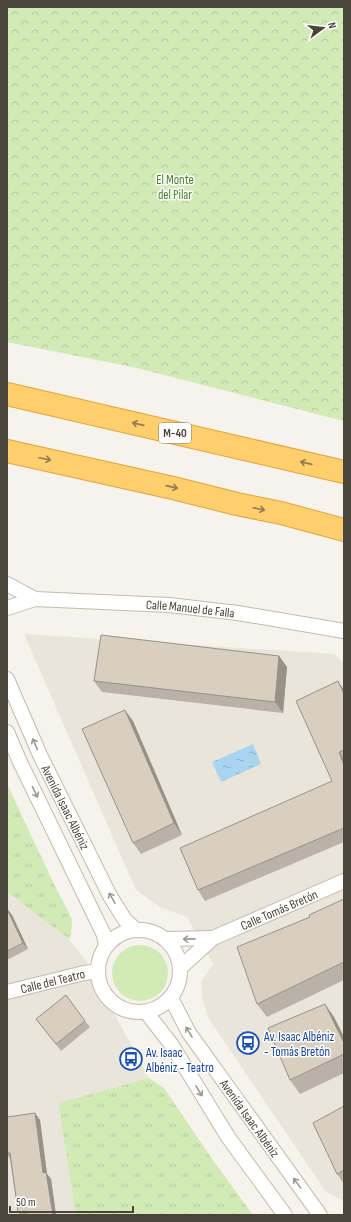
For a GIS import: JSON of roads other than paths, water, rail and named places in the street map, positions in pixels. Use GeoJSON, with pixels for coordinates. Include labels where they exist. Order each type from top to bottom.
{"type":"FeatureCollection","features":[{"type":"Feature","properties":{"kind":"highway","name":"M-40"},"geometry":{"type":"LineString","coordinates":[[7,394],[344,472]]}},
{"type":"Feature","properties":{"kind":"highway"},"geometry":{"type":"LineString","coordinates":[[7,450],[173,488],[344,530]]}},
{"type":"Feature","properties":{"kind":"highway"},"geometry":{"type":"LineString","coordinates":[[311,521],[344,537]]}},
{"type":"Feature","properties":{"kind":"street","name":"Calle Manuel de Falla"},"geometry":{"type":"LineString","coordinates":[[7,584],[35,599]]}},
{"type":"Feature","properties":{"kind":"street","name":"Calle Manuel de Falla"},"geometry":{"type":"LineString","coordinates":[[7,608],[35,599],[169,605],[238,613],[344,631]]}},
{"type":"Feature","properties":{"kind":"street","name":"Avenida Isaac Albéniz"},"geometry":{"type":"LineString","coordinates":[[7,679],[40,755],[110,896],[125,920],[135,929]]}},
{"type":"Feature","properties":{"kind":"street","name":"Avenida Isaac Albéniz"},"geometry":{"type":"LineString","coordinates":[[7,732],[20,762],[104,935],[106,946]]}},
{"type":"Feature","properties":{"kind":"street","name":"Calle Tomás Bretón"},"geometry":{"type":"LineString","coordinates":[[181,967],[213,938],[344,882]]}},
{"type":"Feature","properties":{"kind":"street"},"geometry":{"type":"LineString","coordinates":[[135,929],[152,931],[166,939],[176,952],[181,967],[179,984],[171,998],[160,1007],[146,1012],[132,1012],[118,1007],[108,997],[100,985],[98,970],[100,958],[106,946],[119,934],[135,929]]}},
{"type":"Feature","properties":{"kind":"street","name":"Calle Tomás Bretón"},"geometry":{"type":"LineString","coordinates":[[166,939],[213,938]]}},
{"type":"Feature","properties":{"kind":"street","name":"Calle del Teatro"},"geometry":{"type":"LineString","coordinates":[[7,992],[98,970]]}},
{"type":"Feature","properties":{"kind":"street","name":"Avenida Isaac Albéniz"},"geometry":{"type":"LineString","coordinates":[[171,998],[189,1033],[320,1215]]}},
{"type":"Feature","properties":{"kind":"street","name":"Avenida Isaac Albéniz"},"geometry":{"type":"LineString","coordinates":[[146,1012],[171,1044],[228,1137],[285,1215]]}},
{"type":"Feature","properties":{"kind":"water"},"geometry":{"type":"Polygon","coordinates":[[[253,744],[261,764],[221,782],[212,762],[253,744]]]}},
{"type":"Feature","properties":{"kind":"place","name":"Av. Isaac Albéniz - Tomás Bretón"},"geometry":{"type":"Point","coordinates":[248,1043]}},
{"type":"Feature","properties":{"kind":"place","name":"Av. Isaac Albéniz - Teatro"},"geometry":{"type":"Point","coordinates":[131,1059]}},
{"type":"Feature","properties":{"kind":"park label","name":"El Monte del Pilar"},"geometry":{"type":"Point","coordinates":[175,186]}}]}
